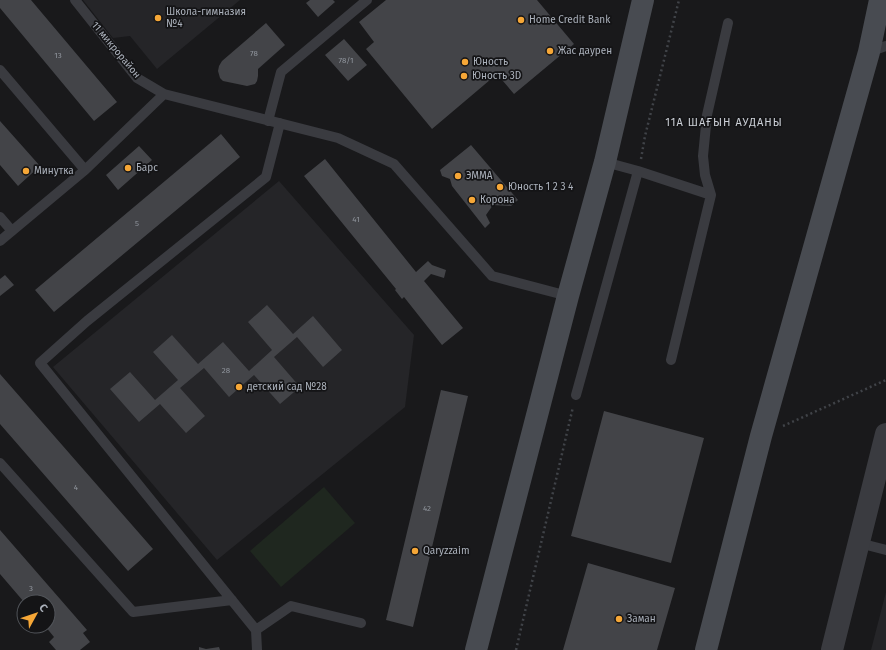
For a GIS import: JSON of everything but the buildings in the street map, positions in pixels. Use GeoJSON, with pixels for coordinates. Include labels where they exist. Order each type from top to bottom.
{"type":"FeatureCollection","features":[{"type":"Feature","properties":{"kind":"main road"},"geometry":{"type":"LineString","coordinates":[[706,650],[761,436],[877,49],[880,0]]}},
{"type":"Feature","properties":{"kind":"main road"},"geometry":{"type":"LineString","coordinates":[[476,650],[568,296],[605,162],[640,2]]}},
{"type":"Feature","properties":{"kind":"street"},"geometry":{"type":"LineString","coordinates":[[832,650],[886,434]]}},
{"type":"Feature","properties":{"kind":"lane","name":"11 микрорайон"},"geometry":{"type":"LineString","coordinates":[[75,0],[137,78],[164,94],[338,138],[394,164],[492,276],[568,296]]}},
{"type":"Feature","properties":{"kind":"lane"},"geometry":{"type":"LineString","coordinates":[[268,120],[281,72],[367,0]]}},
{"type":"Feature","properties":{"kind":"lane"},"geometry":{"type":"LineString","coordinates":[[671,360],[711,195],[705,175],[703,149],[707,115],[728,23]]}},
{"type":"Feature","properties":{"kind":"lane"},"geometry":{"type":"LineString","coordinates":[[0,70],[85,170]]}},
{"type":"Feature","properties":{"kind":"lane"},"geometry":{"type":"LineString","coordinates":[[0,241],[85,170],[164,94]]}},
{"type":"Feature","properties":{"kind":"lane"},"geometry":{"type":"LineString","coordinates":[[257,650],[256,630],[40,363],[87,321],[266,177],[280,123]]}},
{"type":"Feature","properties":{"kind":"lane"},"geometry":{"type":"LineString","coordinates":[[605,162],[638,171],[711,195]]}},
{"type":"Feature","properties":{"kind":"lane"},"geometry":{"type":"LineString","coordinates":[[576,395],[638,171]]}},
{"type":"Feature","properties":{"kind":"lane"},"geometry":{"type":"LineString","coordinates":[[0,217],[12,231]]}},
{"type":"Feature","properties":{"kind":"lane"},"geometry":{"type":"LineString","coordinates":[[0,463],[133,612],[232,600]]}},
{"type":"Feature","properties":{"kind":"lane"},"geometry":{"type":"LineString","coordinates":[[859,543],[886,550]]}},
{"type":"Feature","properties":{"kind":"lane"},"geometry":{"type":"LineString","coordinates":[[256,630],[291,606],[361,623]]}},
{"type":"Feature","properties":{"kind":"path"},"geometry":{"type":"LineString","coordinates":[[638,171],[645,136],[679,0]]}},
{"type":"Feature","properties":{"kind":"path"},"geometry":{"type":"LineString","coordinates":[[761,436],[886,380]]}},
{"type":"Feature","properties":{"kind":"path"},"geometry":{"type":"LineString","coordinates":[[516,650],[576,395]]}},
{"type":"Feature","properties":{"kind":"shaded area","name":"Школа-гимназия №4"},"geometry":{"type":"Polygon","coordinates":[[[83,0],[240,0],[157,69],[130,36],[113,38],[83,0]]]}},
{"type":"Feature","properties":{"kind":"shaded area","name":"детский сад №28"},"geometry":{"type":"Polygon","coordinates":[[[279,181],[414,335],[405,407],[217,560],[53,367],[279,181]]]}},
{"type":"Feature","properties":{"kind":"shaded area"},"geometry":{"type":"Polygon","coordinates":[[[324,487],[355,523],[281,587],[250,551],[324,487]]]}},
{"type":"Feature","properties":{"kind":"shaded area"},"geometry":{"type":"Polygon","coordinates":[[[886,592],[886,650],[871,650],[886,592]]]}},
{"type":"Feature","properties":{"kind":"place","name":"Школа-гимназия №4"},"geometry":{"type":"Point","coordinates":[158,18]}},
{"type":"Feature","properties":{"kind":"place","name":"Home Credit Bank"},"geometry":{"type":"Point","coordinates":[521,20]}},
{"type":"Feature","properties":{"kind":"place","name":"Жас даурен"},"geometry":{"type":"Point","coordinates":[550,51]}},
{"type":"Feature","properties":{"kind":"place","name":"Юность"},"geometry":{"type":"Point","coordinates":[465,62]}},
{"type":"Feature","properties":{"kind":"place","name":"Юность 3D"},"geometry":{"type":"Point","coordinates":[464,76]}},
{"type":"Feature","properties":{"kind":"place","name":"Барс"},"geometry":{"type":"Point","coordinates":[128,168]}},
{"type":"Feature","properties":{"kind":"place","name":"Минутка"},"geometry":{"type":"Point","coordinates":[26,171]}},
{"type":"Feature","properties":{"kind":"place","name":"ЭММА"},"geometry":{"type":"Point","coordinates":[458,176]}},
{"type":"Feature","properties":{"kind":"place","name":"Юность 1 2 3 4"},"geometry":{"type":"Point","coordinates":[500,187]}},
{"type":"Feature","properties":{"kind":"place","name":"Корона"},"geometry":{"type":"Point","coordinates":[472,200]}},
{"type":"Feature","properties":{"kind":"place","name":"детский сад №28"},"geometry":{"type":"Point","coordinates":[239,387]}},
{"type":"Feature","properties":{"kind":"place","name":"Qaryzzaim"},"geometry":{"type":"Point","coordinates":[415,551]}},
{"type":"Feature","properties":{"kind":"place","name":"Заман"},"geometry":{"type":"Point","coordinates":[619,619]}},
{"type":"Feature","properties":{"kind":"district","name":"11А ШАҒЫН АУДАНЫ"},"geometry":{"type":"Point","coordinates":[724,122]}}]}
